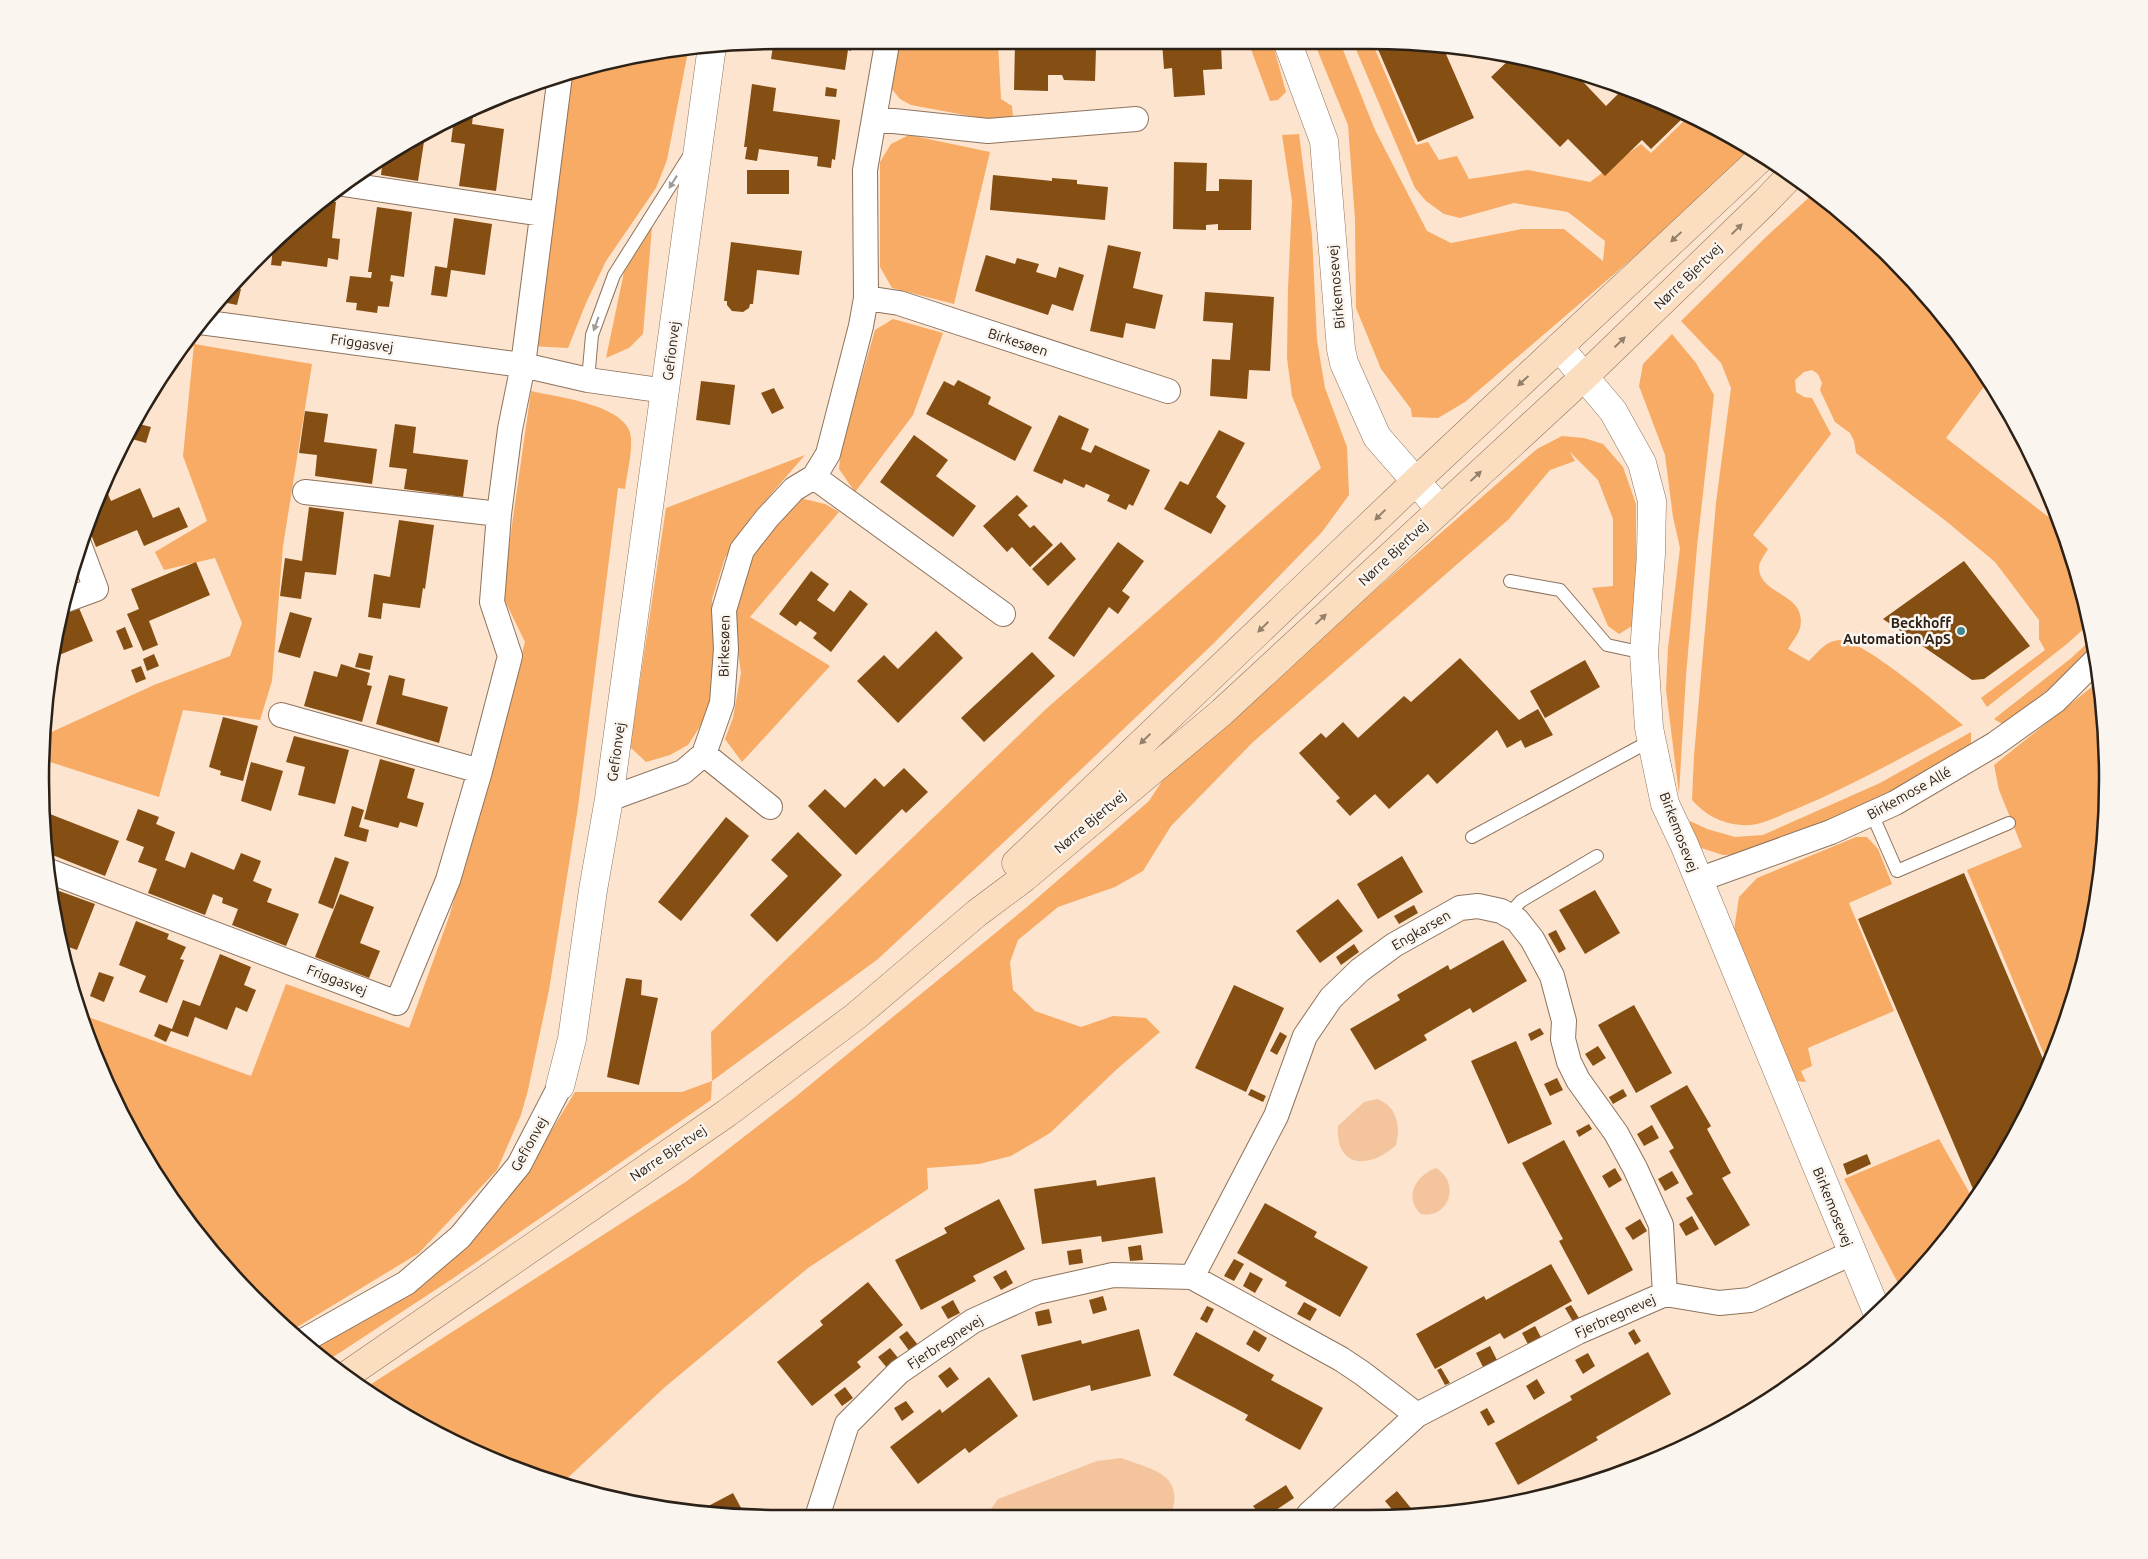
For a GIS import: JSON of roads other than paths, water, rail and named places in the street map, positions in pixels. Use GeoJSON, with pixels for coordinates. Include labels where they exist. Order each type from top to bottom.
{"type":"FeatureCollection","features":[{"type":"Feature","properties":{"kind":"main road","name":"Nørre Bjertvej"},"geometry":{"type":"LineString","coordinates":[[977,913],[1010,869],[1416,481],[1757,161]]}},
{"type":"Feature","properties":{"kind":"main road","name":"Nørre Bjertvej"},"geometry":{"type":"LineString","coordinates":[[352,1371],[727,1113],[856,1016],[977,913],[1024,878],[1222,712],[1585,376],[1786,181]]}},
{"type":"Feature","properties":{"kind":"street","name":"Birkesøen"},"geometry":{"type":"LineString","coordinates":[[609,799],[683,772],[704,754],[722,703],[726,648],[724,610],[742,550],[766,518],[794,489],[814,477],[828,454],[861,326],[866,298],[865,170],[886,49]]}},
{"type":"Feature","properties":{"kind":"street","name":"Birkemosevej"},"geometry":{"type":"LineString","coordinates":[[1290,49],[1324,141],[1341,349],[1344,363],[1377,437],[1440,509]]}},
{"type":"Feature","properties":{"kind":"street","name":"Gefionvej"},"geometry":{"type":"LineString","coordinates":[[309,1338],[406,1283],[460,1237],[519,1165],[560,1086],[572,1039],[593,890],[609,799],[711,52]]}},
{"type":"Feature","properties":{"kind":"street","name":"Friggasvej"},"geometry":{"type":"LineString","coordinates":[[55,873],[397,1003],[448,880],[480,771],[510,656],[492,602],[499,514],[510,429],[523,365],[559,84]]}},
{"type":"Feature","properties":{"kind":"street"},"geometry":{"type":"LineString","coordinates":[[875,119],[988,131],[1136,119]]}},
{"type":"Feature","properties":{"kind":"street"},"geometry":{"type":"LineString","coordinates":[[355,186],[542,214]]}},
{"type":"Feature","properties":{"kind":"street","name":"Birkesøen"},"geometry":{"type":"LineString","coordinates":[[866,298],[899,304],[1168,391]]}},
{"type":"Feature","properties":{"kind":"street","name":"Friggasvej"},"geometry":{"type":"LineString","coordinates":[[210,323],[523,365],[588,380],[666,390]]}},
{"type":"Feature","properties":{"kind":"street","name":"Birkemosevej"},"geometry":{"type":"LineString","coordinates":[[1558,348],[1585,376],[1613,411],[1642,463],[1652,501],[1651,554],[1644,653],[1652,740],[1665,804],[1874,1306]]}},
{"type":"Feature","properties":{"kind":"street"},"geometry":{"type":"LineString","coordinates":[[814,477],[1003,614]]}},
{"type":"Feature","properties":{"kind":"street"},"geometry":{"type":"LineString","coordinates":[[305,492],[499,514]]}},
{"type":"Feature","properties":{"kind":"street"},"geometry":{"type":"LineString","coordinates":[[72,598],[96,589],[84,558]]}},
{"type":"Feature","properties":{"kind":"street","name":"Birkemose Allé"},"geometry":{"type":"LineString","coordinates":[[1698,880],[1831,832],[1895,803],[1995,744],[2055,701],[2090,666]]}},
{"type":"Feature","properties":{"kind":"street"},"geometry":{"type":"LineString","coordinates":[[281,715],[480,771]]}},
{"type":"Feature","properties":{"kind":"street"},"geometry":{"type":"LineString","coordinates":[[704,754],[770,806]]}},
{"type":"Feature","properties":{"kind":"street","name":"Engkarsen"},"geometry":{"type":"LineString","coordinates":[[1192,1277],[1276,1116],[1305,1036],[1331,998],[1360,970],[1394,945],[1460,908],[1478,906],[1501,911],[1517,920],[1532,939],[1552,976],[1564,1020],[1563,1039],[1569,1062],[1578,1080],[1616,1133],[1636,1168],[1660,1225],[1665,1294]]}},
{"type":"Feature","properties":{"kind":"street","name":"Fjerbregnevej"},"geometry":{"type":"LineString","coordinates":[[1313,1510],[1417,1415],[1578,1332],[1665,1294],[1719,1303],[1750,1300],[1852,1253]]}},
{"type":"Feature","properties":{"kind":"street","name":"Fjerbregnevej"},"geometry":{"type":"LineString","coordinates":[[818,1510],[847,1424],[899,1372],[973,1321],[1037,1292],[1113,1275],[1192,1277],[1348,1364],[1417,1415]]}},
{"type":"Feature","properties":{"kind":"lane"},"geometry":{"type":"LineString","coordinates":[[588,380],[592,335],[614,275],[699,140]]}},
{"type":"Feature","properties":{"kind":"lane"},"geometry":{"type":"LineString","coordinates":[[1510,581],[1560,590],[1607,645],[1644,653]]}},
{"type":"Feature","properties":{"kind":"lane"},"geometry":{"type":"LineString","coordinates":[[1472,837],[1652,740]]}},
{"type":"Feature","properties":{"kind":"lane"},"geometry":{"type":"LineString","coordinates":[[1872,814],[1898,871],[2009,823]]}},
{"type":"Feature","properties":{"kind":"lane"},"geometry":{"type":"LineString","coordinates":[[1508,915],[1520,901],[1597,856]]}},
{"type":"Feature","properties":{"kind":"place","name":"Beckhoff Automation ApS"},"geometry":{"type":"Point","coordinates":[1961,631]}}]}
